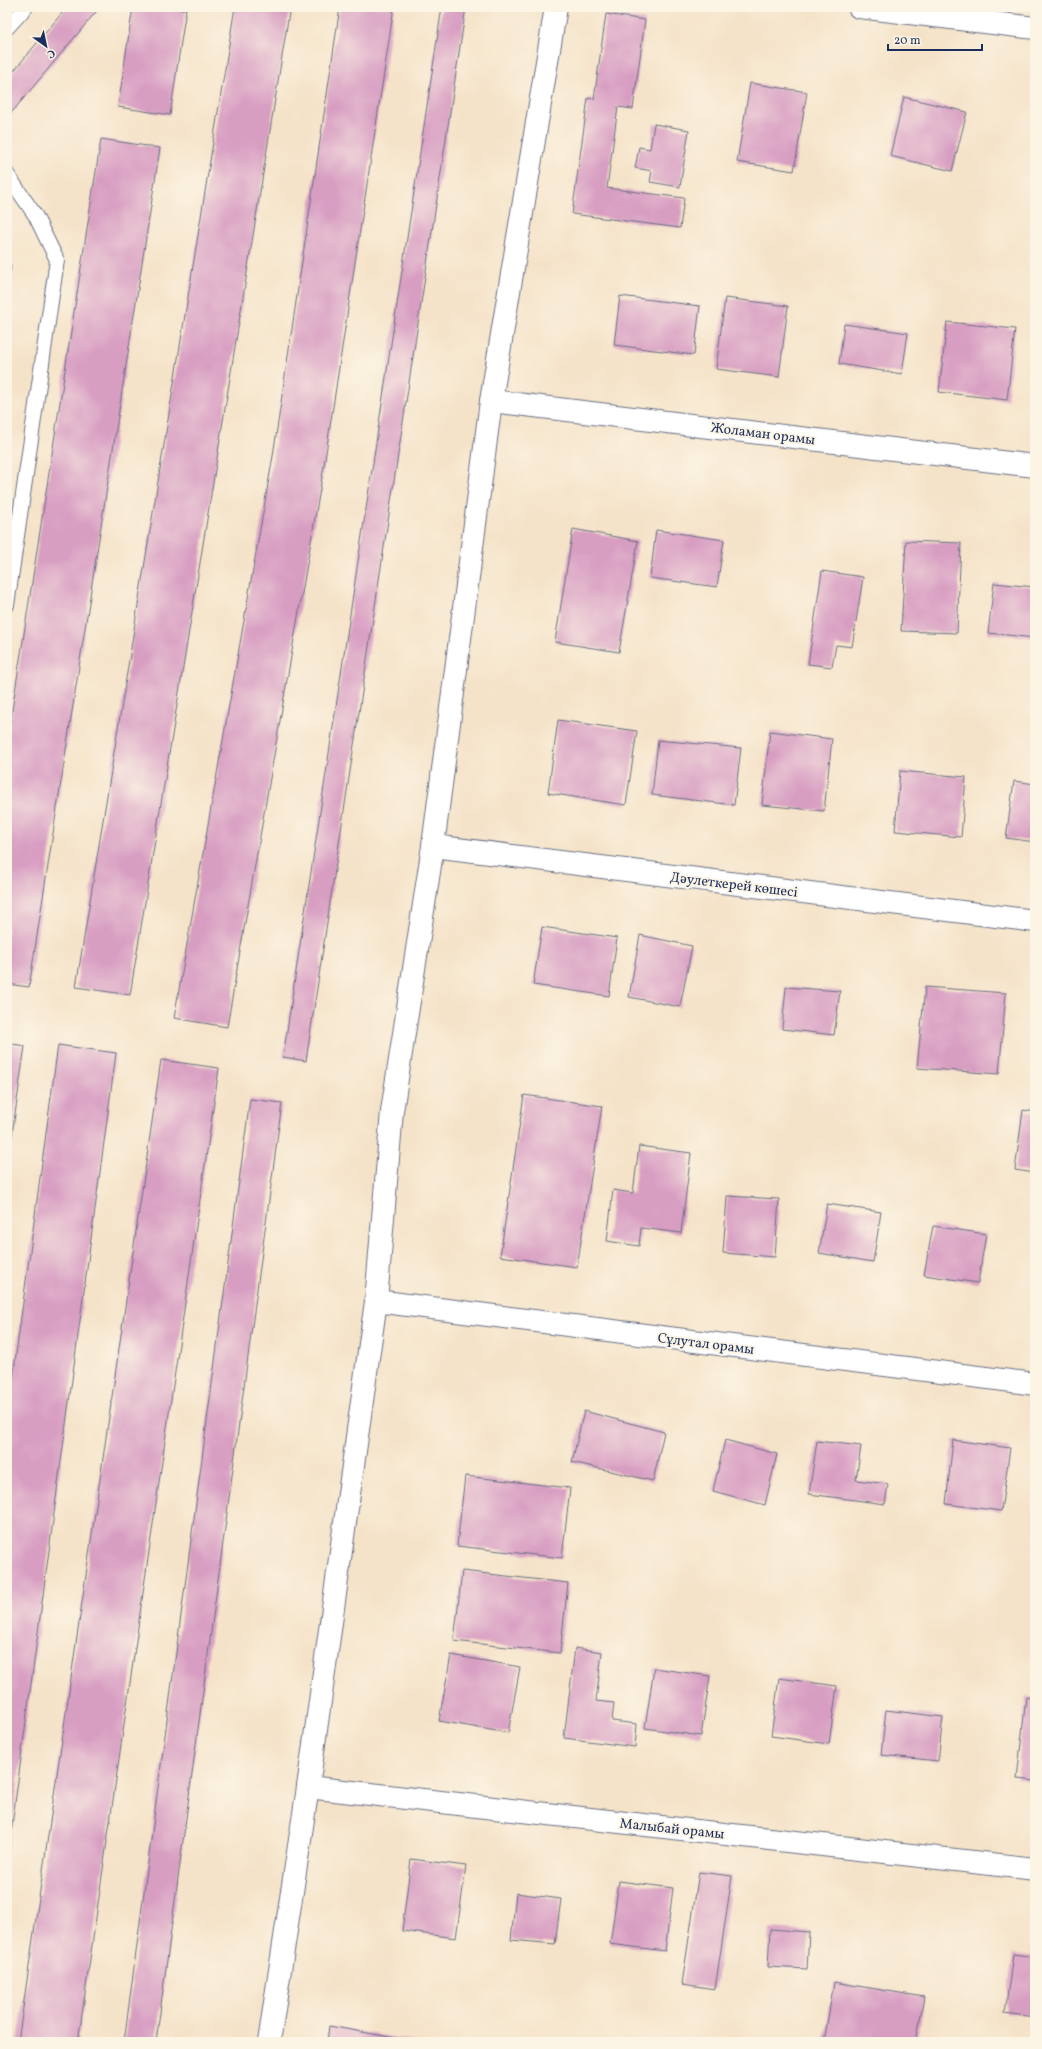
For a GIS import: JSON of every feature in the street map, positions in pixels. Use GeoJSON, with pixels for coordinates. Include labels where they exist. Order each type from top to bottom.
{"type":"FeatureCollection","features":[{"type":"Feature","properties":{"kind":"street"},"geometry":{"type":"LineString","coordinates":[[269,2042],[308,1787],[376,1301],[392,1111],[433,846],[491,401],[556,7]]}},
{"type":"Feature","properties":{"kind":"street"},"geometry":{"type":"LineString","coordinates":[[859,7],[1035,28]]}},
{"type":"Feature","properties":{"kind":"street","name":"Жоламан орамы"},"geometry":{"type":"LineString","coordinates":[[491,401],[1035,466]]}},
{"type":"Feature","properties":{"kind":"street","name":"Дәулеткерей көшесі"},"geometry":{"type":"LineString","coordinates":[[433,846],[1035,921]]}},
{"type":"Feature","properties":{"kind":"street","name":"Сұлутал орамы"},"geometry":{"type":"LineString","coordinates":[[376,1301],[1035,1384]]}},
{"type":"Feature","properties":{"kind":"street","name":"Малыбай орамы"},"geometry":{"type":"LineString","coordinates":[[308,1787],[1035,1869]]}},
{"type":"Feature","properties":{"kind":"lane"},"geometry":{"type":"LineString","coordinates":[[7,28],[26,7]]}},
{"type":"Feature","properties":{"kind":"lane"},"geometry":{"type":"LineString","coordinates":[[7,174],[34,215],[57,260],[7,605]]}},
{"type":"Feature","properties":{"kind":"building"},"geometry":{"type":"Polygon","coordinates":[[[67,7],[100,7],[7,118],[7,79],[67,7]]]}},
{"type":"Feature","properties":{"kind":"building"},"geometry":{"type":"Polygon","coordinates":[[[133,7],[186,9],[170,115],[118,107],[133,7]]]}},
{"type":"Feature","properties":{"kind":"building"},"geometry":{"type":"Polygon","coordinates":[[[235,7],[290,7],[130,995],[76,987],[235,7]]]}},
{"type":"Feature","properties":{"kind":"building"},"geometry":{"type":"Polygon","coordinates":[[[340,7],[394,7],[324,466],[227,1027],[174,1018],[273,456],[340,7]]]}},
{"type":"Feature","properties":{"kind":"building"},"geometry":{"type":"Polygon","coordinates":[[[442,7],[466,7],[306,1061],[283,1057],[442,7]]]}},
{"type":"Feature","properties":{"kind":"building"},"geometry":{"type":"Polygon","coordinates":[[[606,14],[645,20],[633,109],[618,107],[607,188],[684,198],[680,228],[572,214],[588,98],[594,99],[606,14]]]}},
{"type":"Feature","properties":{"kind":"building"},"geometry":{"type":"Polygon","coordinates":[[[750,83],[807,92],[794,171],[737,162],[750,83]]]}},
{"type":"Feature","properties":{"kind":"building"},"geometry":{"type":"Polygon","coordinates":[[[904,97],[967,112],[952,171],[890,156],[904,97]]]}},
{"type":"Feature","properties":{"kind":"building"},"geometry":{"type":"Polygon","coordinates":[[[654,124],[689,130],[680,187],[650,182],[652,171],[635,168],[639,147],[650,149],[654,124]]]}},
{"type":"Feature","properties":{"kind":"building"},"geometry":{"type":"Polygon","coordinates":[[[101,139],[160,148],[29,987],[7,984],[7,743],[101,139]]]}},
{"type":"Feature","properties":{"kind":"building"},"geometry":{"type":"Polygon","coordinates":[[[7,265],[11,265],[8,287],[7,287],[7,265]]]}},
{"type":"Feature","properties":{"kind":"building"},"geometry":{"type":"Polygon","coordinates":[[[620,296],[700,306],[694,355],[614,345],[620,296]]]}},
{"type":"Feature","properties":{"kind":"building"},"geometry":{"type":"Polygon","coordinates":[[[725,298],[788,306],[779,377],[716,369],[725,298]]]}},
{"type":"Feature","properties":{"kind":"building"},"geometry":{"type":"Polygon","coordinates":[[[947,322],[1015,329],[1007,400],[939,392],[947,322]]]}},
{"type":"Feature","properties":{"kind":"building"},"geometry":{"type":"Polygon","coordinates":[[[844,324],[908,333],[902,374],[839,364],[844,324]]]}},
{"type":"Feature","properties":{"kind":"building"},"geometry":{"type":"Polygon","coordinates":[[[573,529],[638,541],[619,652],[555,642],[573,529]]]}},
{"type":"Feature","properties":{"kind":"building"},"geometry":{"type":"Polygon","coordinates":[[[656,530],[724,540],[717,587],[650,578],[656,530]]]}},
{"type":"Feature","properties":{"kind":"building"},"geometry":{"type":"Polygon","coordinates":[[[906,541],[961,543],[957,633],[901,631],[906,541]]]}},
{"type":"Feature","properties":{"kind":"building"},"geometry":{"type":"Polygon","coordinates":[[[822,571],[863,577],[852,647],[836,645],[832,667],[808,664],[822,571]]]}},
{"type":"Feature","properties":{"kind":"building"},"geometry":{"type":"Polygon","coordinates":[[[994,583],[1035,587],[1035,638],[988,633],[994,583]]]}},
{"type":"Feature","properties":{"kind":"building"},"geometry":{"type":"Polygon","coordinates":[[[558,720],[637,731],[626,805],[548,793],[558,720]]]}},
{"type":"Feature","properties":{"kind":"building"},"geometry":{"type":"Polygon","coordinates":[[[770,731],[832,739],[824,811],[762,805],[770,731]]]}},
{"type":"Feature","properties":{"kind":"building"},"geometry":{"type":"Polygon","coordinates":[[[658,740],[741,748],[734,805],[652,795],[658,740]]]}},
{"type":"Feature","properties":{"kind":"building"},"geometry":{"type":"Polygon","coordinates":[[[900,771],[966,777],[961,837],[895,831],[900,771]]]}},
{"type":"Feature","properties":{"kind":"building"},"geometry":{"type":"Polygon","coordinates":[[[1014,781],[1035,784],[1035,842],[1006,838],[1014,781]]]}},
{"type":"Feature","properties":{"kind":"building"},"geometry":{"type":"Polygon","coordinates":[[[542,927],[617,938],[609,996],[533,985],[542,927]]]}},
{"type":"Feature","properties":{"kind":"building"},"geometry":{"type":"Polygon","coordinates":[[[640,935],[692,946],[680,1007],[629,997],[640,935]]]}},
{"type":"Feature","properties":{"kind":"building"},"geometry":{"type":"Polygon","coordinates":[[[786,987],[840,991],[834,1035],[782,1029],[786,987]]]}},
{"type":"Feature","properties":{"kind":"building"},"geometry":{"type":"Polygon","coordinates":[[[925,987],[1006,993],[999,1074],[917,1068],[925,987]]]}},
{"type":"Feature","properties":{"kind":"building"},"geometry":{"type":"Polygon","coordinates":[[[7,1043],[25,1046],[8,1162],[7,1162],[7,1043]]]}},
{"type":"Feature","properties":{"kind":"building"},"geometry":{"type":"Polygon","coordinates":[[[58,1045],[116,1053],[8,1855],[7,1421],[58,1045]]]}},
{"type":"Feature","properties":{"kind":"building"},"geometry":{"type":"Polygon","coordinates":[[[161,1060],[219,1068],[78,2042],[18,2042],[161,1060]]]}},
{"type":"Feature","properties":{"kind":"building"},"geometry":{"type":"Polygon","coordinates":[[[524,1095],[602,1106],[577,1267],[500,1256],[524,1095]]]}},
{"type":"Feature","properties":{"kind":"building"},"geometry":{"type":"Polygon","coordinates":[[[250,1099],[282,1103],[156,2042],[124,2042],[250,1099]]]}},
{"type":"Feature","properties":{"kind":"building"},"geometry":{"type":"Polygon","coordinates":[[[1023,1110],[1035,1112],[1035,1173],[1015,1170],[1023,1110]]]}},
{"type":"Feature","properties":{"kind":"building"},"geometry":{"type":"Polygon","coordinates":[[[639,1146],[691,1153],[681,1233],[641,1228],[639,1246],[607,1241],[613,1190],[633,1193],[639,1146]]]}},
{"type":"Feature","properties":{"kind":"building"},"geometry":{"type":"Polygon","coordinates":[[[727,1196],[779,1199],[775,1257],[723,1253],[727,1196]]]}},
{"type":"Feature","properties":{"kind":"building"},"geometry":{"type":"Polygon","coordinates":[[[827,1204],[881,1212],[873,1262],[819,1253],[827,1204]]]}},
{"type":"Feature","properties":{"kind":"building"},"geometry":{"type":"Polygon","coordinates":[[[933,1226],[986,1234],[978,1283],[924,1275],[933,1226]]]}},
{"type":"Feature","properties":{"kind":"building"},"geometry":{"type":"Polygon","coordinates":[[[584,1411],[664,1432],[653,1481],[572,1462],[584,1411]]]}},
{"type":"Feature","properties":{"kind":"building"},"geometry":{"type":"Polygon","coordinates":[[[725,1440],[777,1454],[765,1505],[713,1491],[725,1440]]]}},
{"type":"Feature","properties":{"kind":"building"},"geometry":{"type":"Polygon","coordinates":[[[953,1440],[1010,1448],[1001,1511],[946,1504],[953,1440]]]}},
{"type":"Feature","properties":{"kind":"building"},"geometry":{"type":"Polygon","coordinates":[[[817,1441],[861,1446],[856,1480],[888,1484],[885,1504],[809,1494],[817,1441]]]}},
{"type":"Feature","properties":{"kind":"building"},"geometry":{"type":"Polygon","coordinates":[[[465,1476],[570,1488],[562,1558],[457,1546],[465,1476]]]}},
{"type":"Feature","properties":{"kind":"building"},"geometry":{"type":"Polygon","coordinates":[[[462,1571],[568,1583],[560,1653],[454,1641],[462,1571]]]}},
{"type":"Feature","properties":{"kind":"building"},"geometry":{"type":"Polygon","coordinates":[[[575,1648],[602,1652],[596,1701],[614,1703],[612,1721],[637,1724],[635,1747],[564,1738],[575,1648]]]}},
{"type":"Feature","properties":{"kind":"building"},"geometry":{"type":"Polygon","coordinates":[[[451,1655],[520,1667],[508,1733],[439,1721],[451,1655]]]}},
{"type":"Feature","properties":{"kind":"building"},"geometry":{"type":"Polygon","coordinates":[[[654,1668],[710,1676],[701,1736],[645,1728],[654,1668]]]}},
{"type":"Feature","properties":{"kind":"building"},"geometry":{"type":"Polygon","coordinates":[[[779,1678],[837,1686],[829,1744],[771,1736],[779,1678]]]}},
{"type":"Feature","properties":{"kind":"building"},"geometry":{"type":"Polygon","coordinates":[[[1026,1697],[1035,1698],[1035,1781],[1017,1779],[1026,1697]]]}},
{"type":"Feature","properties":{"kind":"building"},"geometry":{"type":"Polygon","coordinates":[[[886,1710],[943,1717],[938,1761],[881,1755],[886,1710]]]}},
{"type":"Feature","properties":{"kind":"building"},"geometry":{"type":"Polygon","coordinates":[[[411,1859],[466,1866],[456,1938],[402,1931],[411,1859]]]}},
{"type":"Feature","properties":{"kind":"building"},"geometry":{"type":"Polygon","coordinates":[[[699,1872],[732,1876],[715,1989],[682,1984],[699,1872]]]}},
{"type":"Feature","properties":{"kind":"building"},"geometry":{"type":"Polygon","coordinates":[[[619,1881],[673,1888],[665,1951],[610,1944],[619,1881]]]}},
{"type":"Feature","properties":{"kind":"building"},"geometry":{"type":"Polygon","coordinates":[[[516,1893],[561,1899],[555,1944],[511,1940],[516,1893]]]}},
{"type":"Feature","properties":{"kind":"building"},"geometry":{"type":"Polygon","coordinates":[[[770,1929],[809,1932],[807,1969],[768,1967],[770,1929]]]}},
{"type":"Feature","properties":{"kind":"building"},"geometry":{"type":"Polygon","coordinates":[[[1013,1954],[1035,1957],[1035,2017],[1005,2013],[1013,1954]]]}},
{"type":"Feature","properties":{"kind":"building"},"geometry":{"type":"Polygon","coordinates":[[[834,1982],[924,1997],[916,2042],[824,2042],[834,1982]]]}},
{"type":"Feature","properties":{"kind":"building"},"geometry":{"type":"Polygon","coordinates":[[[329,2026],[412,2041],[412,2042],[327,2042],[329,2026]]]}}]}
